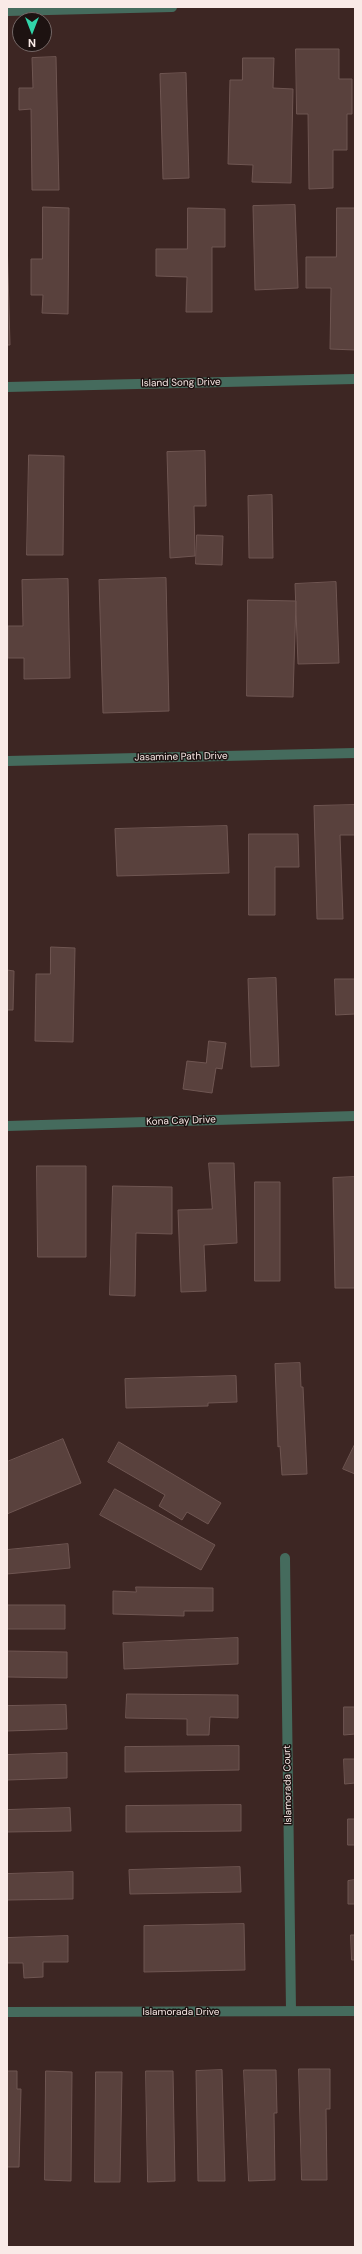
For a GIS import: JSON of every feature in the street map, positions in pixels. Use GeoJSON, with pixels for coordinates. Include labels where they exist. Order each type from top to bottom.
{"type":"FeatureCollection","features":[{"type":"Feature","properties":{"kind":"street"},"geometry":{"type":"LineString","coordinates":[[7,11],[172,7]]}},
{"type":"Feature","properties":{"kind":"street","name":"Island Song Drive"},"geometry":{"type":"LineString","coordinates":[[7,387],[355,379]]}},
{"type":"Feature","properties":{"kind":"street","name":"Jasamine Path Drive"},"geometry":{"type":"LineString","coordinates":[[7,761],[355,752]]}},
{"type":"Feature","properties":{"kind":"street","name":"Kona Cay Drive"},"geometry":{"type":"LineString","coordinates":[[7,1126],[355,1116]]}},
{"type":"Feature","properties":{"kind":"street","name":"Islamorada Court"},"geometry":{"type":"LineString","coordinates":[[285,1558],[291,2011]]}},
{"type":"Feature","properties":{"kind":"street","name":"Islamorada Drive"},"geometry":{"type":"LineString","coordinates":[[7,2012],[355,2011]]}},
{"type":"Feature","properties":{"kind":"building"},"geometry":{"type":"Polygon","coordinates":[[[296,49],[339,49],[339,79],[352,79],[352,114],[347,114],[347,150],[333,150],[333,188],[309,189],[308,114],[297,114],[296,49]]]}},
{"type":"Feature","properties":{"kind":"building"},"geometry":{"type":"Polygon","coordinates":[[[56,57],[59,190],[32,190],[31,109],[19,110],[19,88],[33,88],[32,58],[56,57]]]}},
{"type":"Feature","properties":{"kind":"building"},"geometry":{"type":"Polygon","coordinates":[[[243,58],[274,58],[273,88],[293,89],[291,183],[252,182],[253,165],[228,164],[230,80],[242,80],[243,58]]]}},
{"type":"Feature","properties":{"kind":"building"},"geometry":{"type":"Polygon","coordinates":[[[186,73],[189,178],[163,179],[160,74],[186,73]]]}},
{"type":"Feature","properties":{"kind":"building"},"geometry":{"type":"Polygon","coordinates":[[[295,205],[298,288],[255,290],[253,206],[295,205]]]}},
{"type":"Feature","properties":{"kind":"building"},"geometry":{"type":"Polygon","coordinates":[[[43,207],[69,208],[68,314],[42,313],[43,295],[31,295],[31,259],[42,259],[43,207]]]}},
{"type":"Feature","properties":{"kind":"building"},"geometry":{"type":"Polygon","coordinates":[[[188,208],[225,209],[225,247],[212,247],[212,312],[186,312],[187,277],[156,276],[156,249],[187,249],[188,208]]]}},
{"type":"Feature","properties":{"kind":"building"},"geometry":{"type":"Polygon","coordinates":[[[337,208],[355,208],[355,350],[330,349],[331,288],[306,288],[306,257],[336,257],[337,208]]]}},
{"type":"Feature","properties":{"kind":"building"},"geometry":{"type":"Polygon","coordinates":[[[7,237],[10,345],[7,345],[7,237]]]}},
{"type":"Feature","properties":{"kind":"building"},"geometry":{"type":"Polygon","coordinates":[[[205,451],[206,506],[194,506],[195,556],[170,558],[167,452],[205,451]]]}},
{"type":"Feature","properties":{"kind":"building"},"geometry":{"type":"Polygon","coordinates":[[[29,455],[64,456],[63,555],[27,555],[29,455]]]}},
{"type":"Feature","properties":{"kind":"building"},"geometry":{"type":"Polygon","coordinates":[[[272,495],[273,558],[249,558],[248,496],[272,495]]]}},
{"type":"Feature","properties":{"kind":"building"},"geometry":{"type":"Polygon","coordinates":[[[197,535],[223,536],[222,565],[196,564],[197,535]]]}},
{"type":"Feature","properties":{"kind":"building"},"geometry":{"type":"Polygon","coordinates":[[[166,578],[169,711],[103,713],[99,580],[166,578]]]}},
{"type":"Feature","properties":{"kind":"building"},"geometry":{"type":"Polygon","coordinates":[[[68,579],[70,678],[24,679],[24,658],[8,658],[8,626],[23,626],[22,580],[68,579]]]}},
{"type":"Feature","properties":{"kind":"building"},"geometry":{"type":"Polygon","coordinates":[[[336,582],[339,663],[298,664],[295,584],[336,582]]]}},
{"type":"Feature","properties":{"kind":"building"},"geometry":{"type":"Polygon","coordinates":[[[248,600],[296,601],[293,697],[247,696],[248,600]]]}},
{"type":"Feature","properties":{"kind":"building"},"geometry":{"type":"Polygon","coordinates":[[[355,805],[355,835],[340,835],[343,919],[317,919],[314,806],[355,805]]]}},
{"type":"Feature","properties":{"kind":"building"},"geometry":{"type":"Polygon","coordinates":[[[227,826],[229,873],[117,876],[115,829],[227,826]]]}},
{"type":"Feature","properties":{"kind":"building"},"geometry":{"type":"Polygon","coordinates":[[[249,834],[298,834],[299,867],[275,867],[275,915],[249,915],[249,834]]]}},
{"type":"Feature","properties":{"kind":"building"},"geometry":{"type":"Polygon","coordinates":[[[51,947],[75,948],[73,1042],[35,1041],[36,974],[50,974],[51,947]]]}},
{"type":"Feature","properties":{"kind":"building"},"geometry":{"type":"Polygon","coordinates":[[[7,970],[14,971],[13,1010],[7,1010],[7,970]]]}},
{"type":"Feature","properties":{"kind":"building"},"geometry":{"type":"Polygon","coordinates":[[[276,978],[279,1066],[251,1067],[248,979],[276,978]]]}},
{"type":"Feature","properties":{"kind":"building"},"geometry":{"type":"Polygon","coordinates":[[[335,979],[355,979],[355,1014],[336,1015],[335,979]]]}},
{"type":"Feature","properties":{"kind":"building"},"geometry":{"type":"Polygon","coordinates":[[[209,1041],[226,1043],[222,1069],[216,1068],[212,1093],[183,1089],[187,1061],[206,1063],[209,1041]]]}},
{"type":"Feature","properties":{"kind":"building"},"geometry":{"type":"Polygon","coordinates":[[[209,1163],[234,1163],[237,1243],[204,1245],[206,1291],[181,1292],[178,1210],[212,1209],[209,1163]]]}},
{"type":"Feature","properties":{"kind":"building"},"geometry":{"type":"Polygon","coordinates":[[[37,1166],[86,1166],[86,1257],[38,1257],[37,1166]]]}},
{"type":"Feature","properties":{"kind":"building"},"geometry":{"type":"Polygon","coordinates":[[[355,1177],[355,1288],[335,1288],[333,1178],[355,1177]]]}},
{"type":"Feature","properties":{"kind":"building"},"geometry":{"type":"Polygon","coordinates":[[[255,1182],[280,1182],[280,1281],[255,1281],[255,1182]]]}},
{"type":"Feature","properties":{"kind":"building"},"geometry":{"type":"Polygon","coordinates":[[[113,1186],[172,1187],[172,1234],[136,1233],[135,1296],[110,1295],[113,1186]]]}},
{"type":"Feature","properties":{"kind":"building"},"geometry":{"type":"Polygon","coordinates":[[[300,1363],[301,1387],[303,1387],[307,1474],[282,1475],[280,1446],[278,1447],[275,1364],[300,1363]]]}},
{"type":"Feature","properties":{"kind":"building"},"geometry":{"type":"Polygon","coordinates":[[[236,1376],[237,1402],[208,1403],[208,1406],[126,1408],[125,1379],[236,1376]]]}},
{"type":"Feature","properties":{"kind":"building"},"geometry":{"type":"Polygon","coordinates":[[[63,1439],[81,1483],[7,1514],[7,1462],[63,1439]]]}},
{"type":"Feature","properties":{"kind":"building"},"geometry":{"type":"Polygon","coordinates":[[[119,1442],[221,1503],[208,1524],[187,1512],[182,1520],[159,1506],[165,1495],[108,1462],[119,1442]]]}},
{"type":"Feature","properties":{"kind":"building"},"geometry":{"type":"Polygon","coordinates":[[[355,1444],[355,1474],[343,1469],[355,1444]]]}},
{"type":"Feature","properties":{"kind":"building"},"geometry":{"type":"Polygon","coordinates":[[[115,1489],[215,1545],[201,1570],[100,1515],[115,1489]]]}},
{"type":"Feature","properties":{"kind":"building"},"geometry":{"type":"Polygon","coordinates":[[[68,1544],[70,1568],[7,1574],[7,1550],[68,1544]]]}},
{"type":"Feature","properties":{"kind":"building"},"geometry":{"type":"Polygon","coordinates":[[[136,1587],[213,1588],[213,1611],[184,1611],[184,1616],[113,1614],[113,1591],[136,1592],[136,1587]]]}},
{"type":"Feature","properties":{"kind":"building"},"geometry":{"type":"Polygon","coordinates":[[[7,1605],[65,1605],[65,1629],[7,1629],[7,1605]]]}},
{"type":"Feature","properties":{"kind":"building"},"geometry":{"type":"Polygon","coordinates":[[[238,1638],[238,1664],[124,1669],[123,1643],[238,1638]]]}},
{"type":"Feature","properties":{"kind":"building"},"geometry":{"type":"Polygon","coordinates":[[[7,1651],[67,1652],[67,1678],[7,1677],[7,1651]]]}},
{"type":"Feature","properties":{"kind":"building"},"geometry":{"type":"Polygon","coordinates":[[[127,1694],[238,1695],[238,1718],[210,1717],[209,1735],[187,1735],[187,1719],[126,1718],[127,1694]]]}},
{"type":"Feature","properties":{"kind":"building"},"geometry":{"type":"Polygon","coordinates":[[[66,1705],[67,1729],[7,1731],[7,1706],[66,1705]]]}},
{"type":"Feature","properties":{"kind":"building"},"geometry":{"type":"Polygon","coordinates":[[[344,1707],[355,1707],[355,1734],[344,1735],[344,1707]]]}},
{"type":"Feature","properties":{"kind":"building"},"geometry":{"type":"Polygon","coordinates":[[[239,1746],[239,1770],[125,1772],[125,1747],[239,1746]]]}},
{"type":"Feature","properties":{"kind":"building"},"geometry":{"type":"Polygon","coordinates":[[[67,1753],[67,1778],[7,1780],[7,1755],[67,1753]]]}},
{"type":"Feature","properties":{"kind":"building"},"geometry":{"type":"Polygon","coordinates":[[[344,1759],[355,1759],[355,1783],[345,1784],[344,1759]]]}},
{"type":"Feature","properties":{"kind":"building"},"geometry":{"type":"Polygon","coordinates":[[[241,1805],[241,1831],[126,1832],[126,1806],[241,1805]]]}},
{"type":"Feature","properties":{"kind":"building"},"geometry":{"type":"Polygon","coordinates":[[[70,1808],[71,1831],[7,1832],[7,1810],[70,1808]]]}},
{"type":"Feature","properties":{"kind":"building"},"geometry":{"type":"Polygon","coordinates":[[[348,1819],[355,1819],[355,1845],[348,1845],[348,1819]]]}},
{"type":"Feature","properties":{"kind":"building"},"geometry":{"type":"Polygon","coordinates":[[[240,1867],[241,1892],[130,1894],[129,1870],[240,1867]]]}},
{"type":"Feature","properties":{"kind":"building"},"geometry":{"type":"Polygon","coordinates":[[[73,1872],[73,1899],[7,1900],[7,1874],[73,1872]]]}},
{"type":"Feature","properties":{"kind":"building"},"geometry":{"type":"Polygon","coordinates":[[[355,1880],[355,1904],[348,1904],[348,1881],[355,1880]]]}},
{"type":"Feature","properties":{"kind":"building"},"geometry":{"type":"Polygon","coordinates":[[[244,1924],[245,1970],[144,1972],[144,1926],[244,1924]]]}},
{"type":"Feature","properties":{"kind":"building"},"geometry":{"type":"Polygon","coordinates":[[[351,1935],[355,1935],[355,1960],[352,1960],[351,1935]]]}},
{"type":"Feature","properties":{"kind":"building"},"geometry":{"type":"Polygon","coordinates":[[[68,1936],[68,1962],[43,1962],[43,1977],[24,1978],[23,1963],[7,1963],[7,1938],[68,1936]]]}},
{"type":"Feature","properties":{"kind":"building"},"geometry":{"type":"Polygon","coordinates":[[[299,2069],[330,2069],[330,2109],[326,2109],[327,2180],[302,2180],[299,2069]]]}},
{"type":"Feature","properties":{"kind":"building"},"geometry":{"type":"Polygon","coordinates":[[[222,2070],[225,2181],[198,2181],[196,2071],[222,2070]]]}},
{"type":"Feature","properties":{"kind":"building"},"geometry":{"type":"Polygon","coordinates":[[[244,2070],[276,2070],[277,2113],[274,2113],[275,2180],[249,2181],[244,2070]]]}},
{"type":"Feature","properties":{"kind":"building"},"geometry":{"type":"Polygon","coordinates":[[[7,2071],[17,2071],[17,2089],[21,2089],[19,2167],[7,2167],[7,2071]]]}},
{"type":"Feature","properties":{"kind":"building"},"geometry":{"type":"Polygon","coordinates":[[[46,2071],[72,2072],[71,2181],[45,2180],[46,2071]]]}},
{"type":"Feature","properties":{"kind":"building"},"geometry":{"type":"Polygon","coordinates":[[[146,2071],[173,2071],[175,2181],[148,2182],[146,2071]]]}},
{"type":"Feature","properties":{"kind":"building"},"geometry":{"type":"Polygon","coordinates":[[[96,2072],[122,2072],[120,2182],[95,2182],[96,2072]]]}}]}
